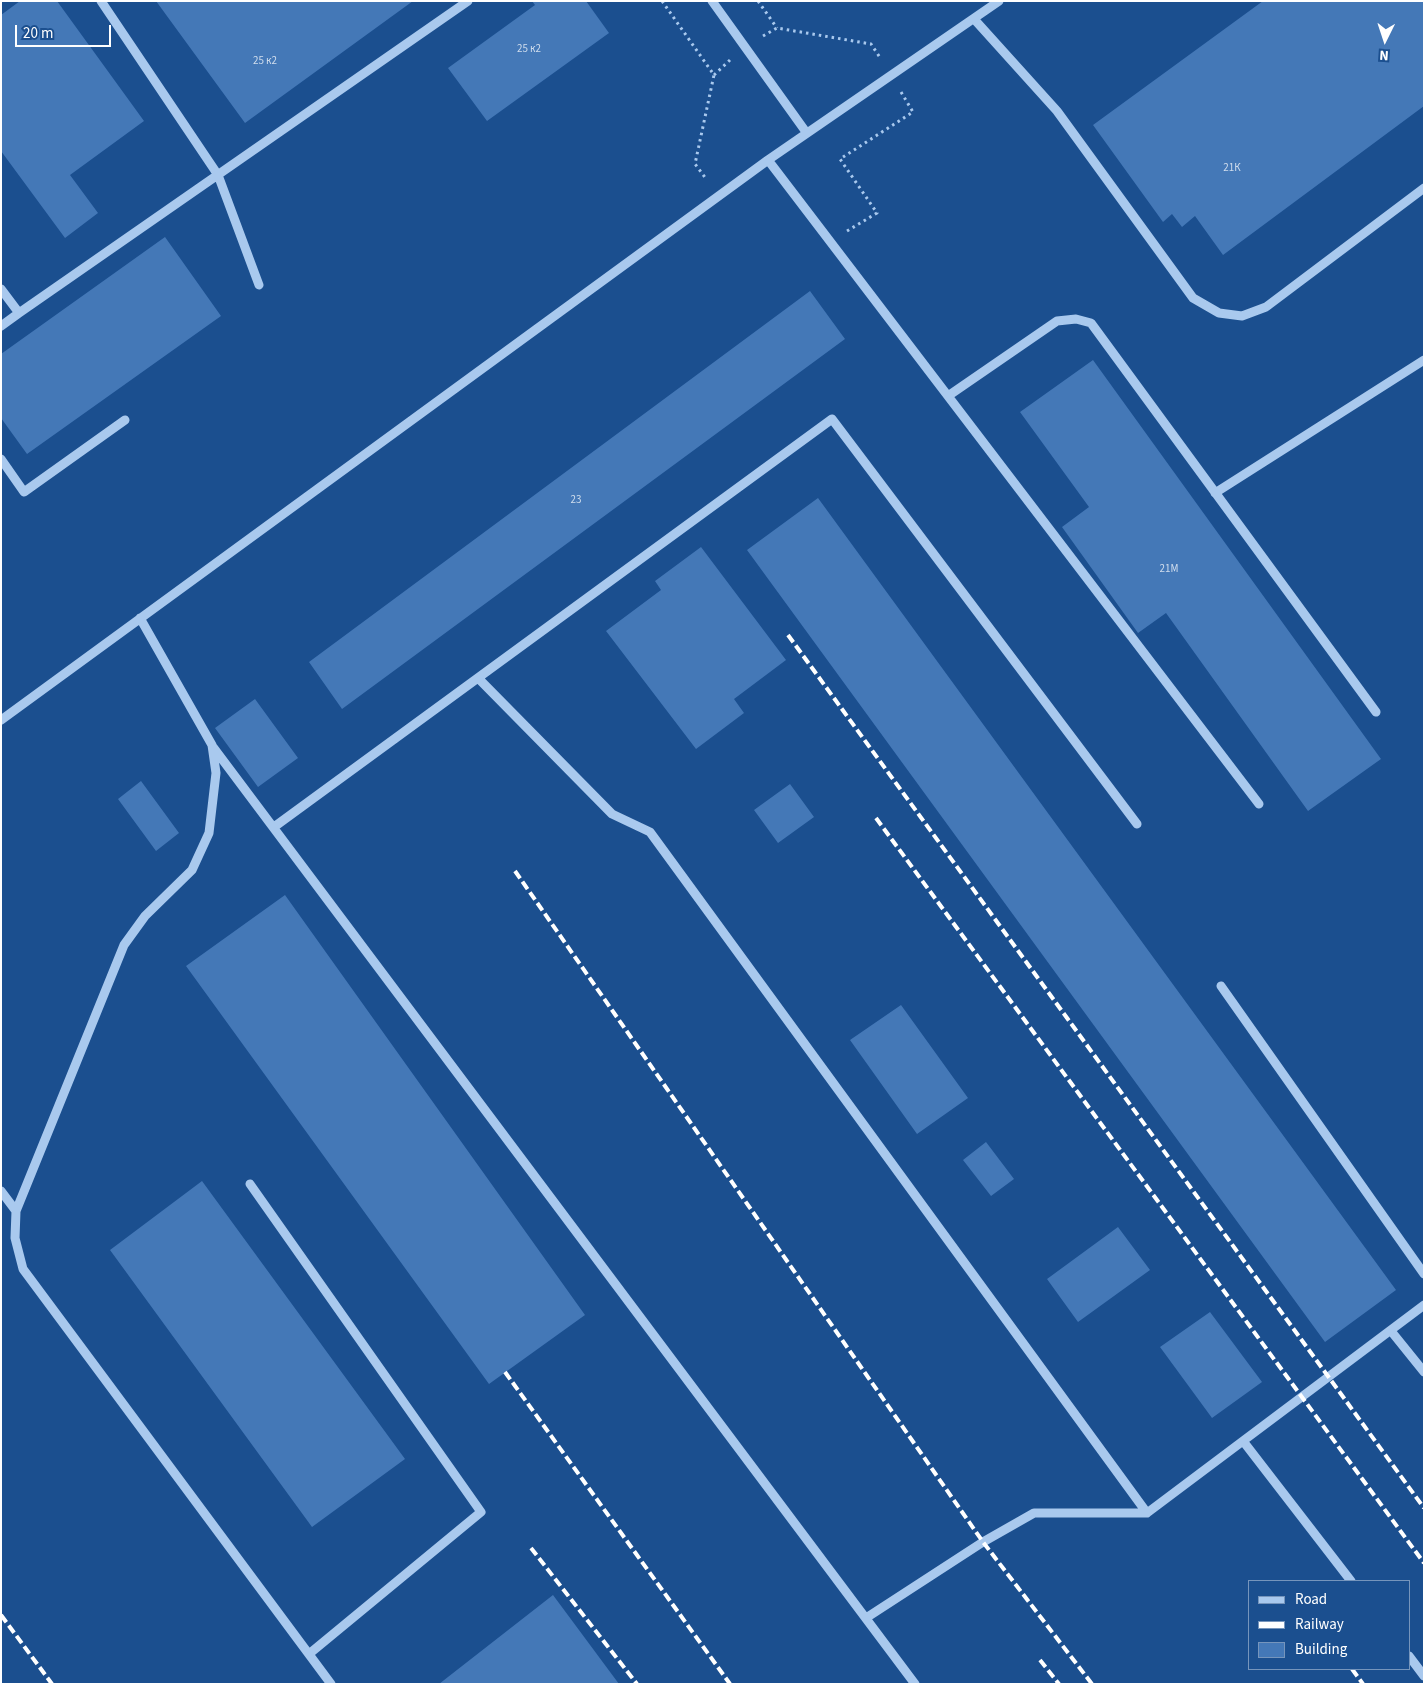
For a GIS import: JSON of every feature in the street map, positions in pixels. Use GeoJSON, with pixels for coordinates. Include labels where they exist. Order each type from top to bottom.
{"type":"FeatureCollection","features":[{"type":"Feature","properties":{"kind":"lane"},"geometry":{"type":"LineString","coordinates":[[101,1],[218,175],[259,285]]}},
{"type":"Feature","properties":{"kind":"lane"},"geometry":{"type":"LineString","coordinates":[[1,326],[468,1]]}},
{"type":"Feature","properties":{"kind":"lane"},"geometry":{"type":"LineString","coordinates":[[712,1],[806,132]]}},
{"type":"Feature","properties":{"kind":"lane"},"geometry":{"type":"LineString","coordinates":[[1,720],[806,132],[999,1]]}},
{"type":"Feature","properties":{"kind":"lane"},"geometry":{"type":"LineString","coordinates":[[974,19],[1057,111],[1193,298],[1219,313],[1242,316],[1266,307],[1424,188]]}},
{"type":"Feature","properties":{"kind":"lane"},"geometry":{"type":"LineString","coordinates":[[768,160],[1259,804]]}},
{"type":"Feature","properties":{"kind":"lane"},"geometry":{"type":"LineString","coordinates":[[1,288],[19,313]]}},
{"type":"Feature","properties":{"kind":"lane"},"geometry":{"type":"LineString","coordinates":[[948,396],[1057,322],[1076,318],[1091,323],[1376,712]]}},
{"type":"Feature","properties":{"kind":"lane"},"geometry":{"type":"LineString","coordinates":[[1215,494],[1424,360]]}},
{"type":"Feature","properties":{"kind":"lane"},"geometry":{"type":"LineString","coordinates":[[1,459],[24,492],[125,420]]}},
{"type":"Feature","properties":{"kind":"lane"},"geometry":{"type":"LineString","coordinates":[[274,827],[832,420],[1137,824]]}},
{"type":"Feature","properties":{"kind":"lane"},"geometry":{"type":"LineString","coordinates":[[140,618],[212,744],[915,1684]]}},
{"type":"Feature","properties":{"kind":"lane"},"geometry":{"type":"LineString","coordinates":[[478,678],[612,814],[650,832],[1147,1513]]}},
{"type":"Feature","properties":{"kind":"lane"},"geometry":{"type":"LineString","coordinates":[[212,744],[216,773],[209,833],[192,870],[145,916],[124,946],[16,1211],[15,1238],[23,1269],[331,1684]]}},
{"type":"Feature","properties":{"kind":"lane"},"geometry":{"type":"LineString","coordinates":[[1221,986],[1424,1274]]}},
{"type":"Feature","properties":{"kind":"lane"},"geometry":{"type":"LineString","coordinates":[[250,1184],[481,1512],[308,1654]]}},
{"type":"Feature","properties":{"kind":"lane"},"geometry":{"type":"LineString","coordinates":[[1,1191],[16,1211]]}},
{"type":"Feature","properties":{"kind":"lane"},"geometry":{"type":"LineString","coordinates":[[866,1618],[983,1542],[1034,1513],[1147,1513],[1424,1305]]}},
{"type":"Feature","properties":{"kind":"lane"},"geometry":{"type":"LineString","coordinates":[[1391,1331],[1424,1372]]}},
{"type":"Feature","properties":{"kind":"lane"},"geometry":{"type":"LineString","coordinates":[[1243,1442],[1350,1580]]}},
{"type":"Feature","properties":{"kind":"lane"},"geometry":{"type":"LineString","coordinates":[[1410,1657],[1424,1676]]}},
{"type":"Feature","properties":{"kind":"path"},"geometry":{"type":"LineString","coordinates":[[662,1],[714,75],[694,164],[718,196]]}},
{"type":"Feature","properties":{"kind":"path"},"geometry":{"type":"LineString","coordinates":[[758,1],[777,28]]}},
{"type":"Feature","properties":{"kind":"building"},"geometry":{"type":"Polygon","coordinates":[[[20,1],[57,1],[144,121],[70,175],[98,213],[65,238],[1,151],[1,15],[20,1]]]}},
{"type":"Feature","properties":{"kind":"building"},"geometry":{"type":"Polygon","coordinates":[[[156,1],[413,1],[245,123],[156,1]]]}},
{"type":"Feature","properties":{"kind":"building"},"geometry":{"type":"Polygon","coordinates":[[[532,1],[586,1],[609,33],[487,121],[448,68],[535,5],[532,1]]]}},
{"type":"Feature","properties":{"kind":"building"},"geometry":{"type":"Polygon","coordinates":[[[1263,1],[1424,1],[1424,106],[1223,255],[1195,216],[1182,227],[1172,214],[1163,222],[1093,125],[1263,1]]]}},
{"type":"Feature","properties":{"kind":"building"},"geometry":{"type":"Polygon","coordinates":[[[165,237],[221,316],[27,454],[1,418],[1,354],[165,237]]]}},
{"type":"Feature","properties":{"kind":"building"},"geometry":{"type":"Polygon","coordinates":[[[810,291],[845,339],[342,709],[309,662],[810,291]]]}},
{"type":"Feature","properties":{"kind":"building"},"geometry":{"type":"Polygon","coordinates":[[[1093,360],[1381,759],[1308,811],[1166,613],[1138,633],[1062,527],[1089,507],[1020,412],[1093,360]]]}},
{"type":"Feature","properties":{"kind":"building"},"geometry":{"type":"Polygon","coordinates":[[[818,498],[1396,1290],[1325,1342],[747,550],[818,498]]]}},
{"type":"Feature","properties":{"kind":"building"},"geometry":{"type":"Polygon","coordinates":[[[701,547],[786,660],[734,699],[744,713],[696,749],[606,631],[661,590],[655,581],[701,547]]]}},
{"type":"Feature","properties":{"kind":"building"},"geometry":{"type":"Polygon","coordinates":[[[255,699],[298,758],[258,787],[215,728],[255,699]]]}},
{"type":"Feature","properties":{"kind":"building"},"geometry":{"type":"Polygon","coordinates":[[[141,781],[179,833],[156,851],[118,799],[141,781]]]}},
{"type":"Feature","properties":{"kind":"building"},"geometry":{"type":"Polygon","coordinates":[[[790,784],[814,817],[778,843],[754,810],[790,784]]]}},
{"type":"Feature","properties":{"kind":"building"},"geometry":{"type":"Polygon","coordinates":[[[285,895],[585,1315],[489,1384],[186,966],[285,895]]]}},
{"type":"Feature","properties":{"kind":"building"},"geometry":{"type":"Polygon","coordinates":[[[901,1005],[968,1098],[917,1134],[850,1040],[901,1005]]]}},
{"type":"Feature","properties":{"kind":"building"},"geometry":{"type":"Polygon","coordinates":[[[986,1142],[1014,1179],[991,1196],[963,1160],[986,1142]]]}},
{"type":"Feature","properties":{"kind":"building"},"geometry":{"type":"Polygon","coordinates":[[[202,1181],[405,1459],[312,1527],[110,1250],[202,1181]]]}},
{"type":"Feature","properties":{"kind":"building"},"geometry":{"type":"Polygon","coordinates":[[[1118,1227],[1150,1270],[1078,1322],[1047,1279],[1118,1227]]]}},
{"type":"Feature","properties":{"kind":"building"},"geometry":{"type":"Polygon","coordinates":[[[1210,1312],[1262,1382],[1212,1418],[1160,1347],[1210,1312]]]}},
{"type":"Feature","properties":{"kind":"building"},"geometry":{"type":"Polygon","coordinates":[[[553,1595],[619,1684],[439,1684],[553,1595]]]}},
{"type":"Feature","properties":{"kind":"railway"},"geometry":{"type":"LineString","coordinates":[[788,635],[1424,1508]]}},
{"type":"Feature","properties":{"kind":"railway"},"geometry":{"type":"LineString","coordinates":[[876,818],[1424,1563]]}},
{"type":"Feature","properties":{"kind":"railway"},"geometry":{"type":"LineString","coordinates":[[515,871],[983,1542],[1092,1684]]}},
{"type":"Feature","properties":{"kind":"railway"},"geometry":{"type":"LineString","coordinates":[[505,1372],[730,1684]]}},
{"type":"Feature","properties":{"kind":"railway"},"geometry":{"type":"LineString","coordinates":[[531,1548],[637,1684]]}},
{"type":"Feature","properties":{"kind":"railway"},"geometry":{"type":"LineString","coordinates":[[1,1615],[52,1684]]}},
{"type":"Feature","properties":{"kind":"railway"},"geometry":{"type":"LineString","coordinates":[[1040,1660],[1059,1684]]}},
{"type":"Feature","properties":{"kind":"railway"},"geometry":{"type":"LineString","coordinates":[[1353,1670],[1363,1684]]}}]}
